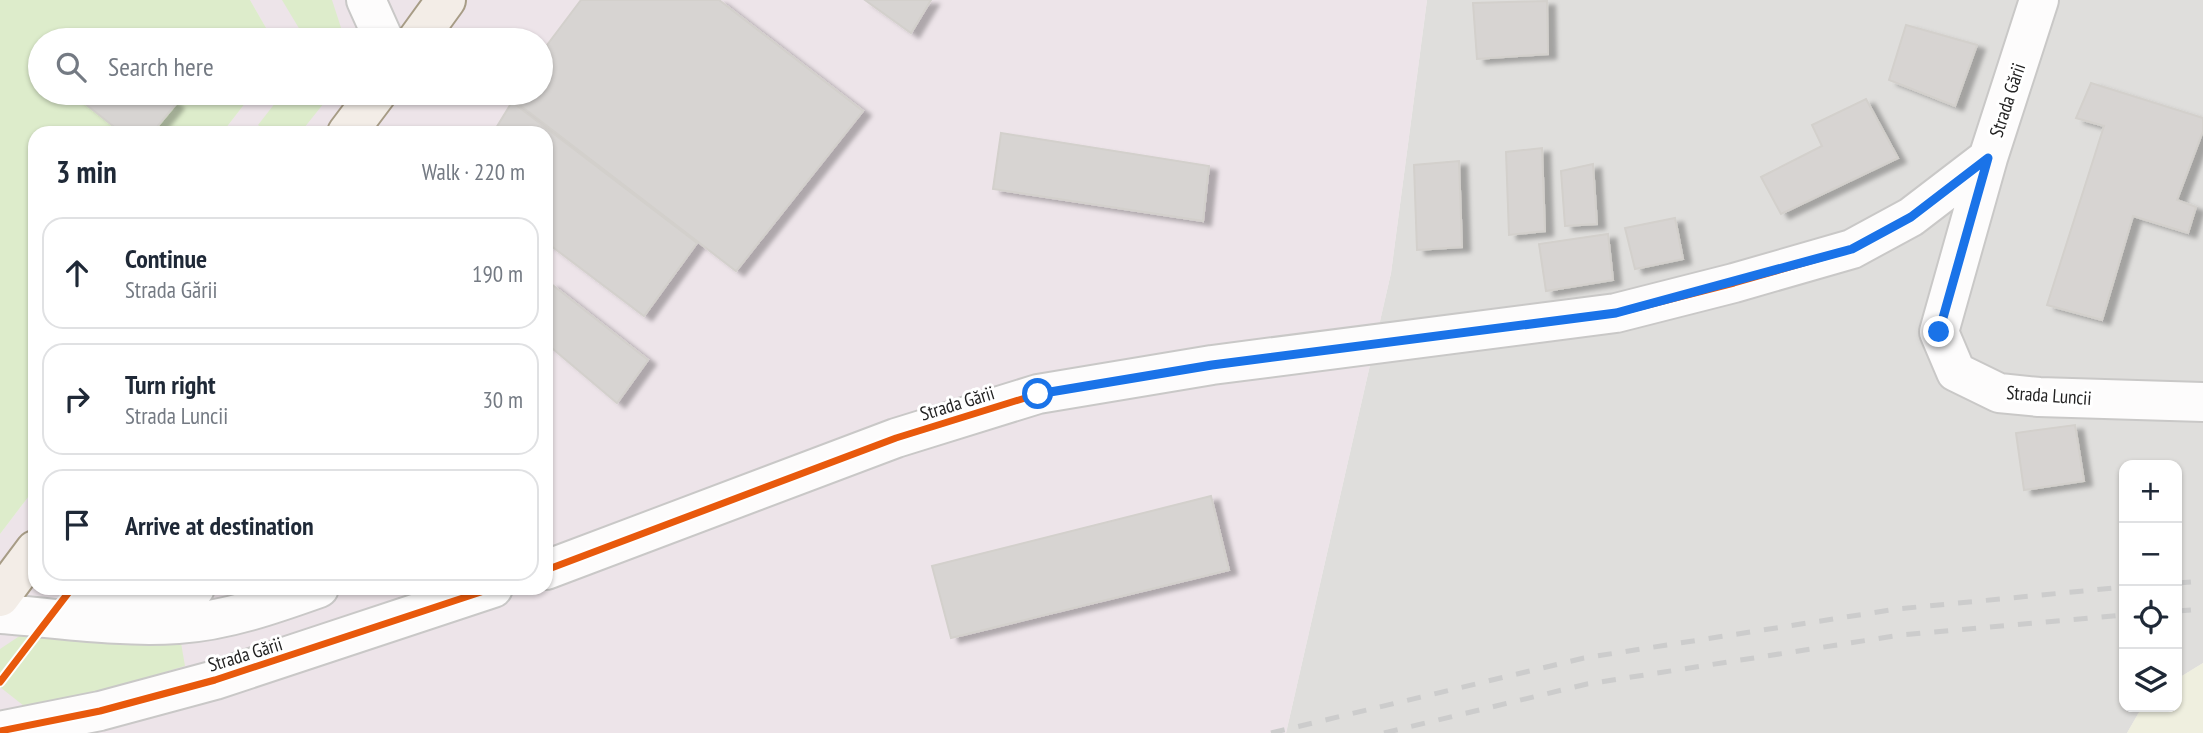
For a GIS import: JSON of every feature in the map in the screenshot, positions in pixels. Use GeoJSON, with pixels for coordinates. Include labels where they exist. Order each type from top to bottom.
{"type":"FeatureCollection","features":[{"type":"Feature","properties":{"kind":"main road"},"geometry":{"type":"LineString","coordinates":[[425,28],[446,0]]}},
{"type":"Feature","properties":{"kind":"main road"},"geometry":{"type":"LineString","coordinates":[[352,126],[368,105]]}},
{"type":"Feature","properties":{"kind":"main road"},"geometry":{"type":"LineString","coordinates":[[0,597],[28,559]]}},
{"type":"Feature","properties":{"kind":"street"},"geometry":{"type":"LineString","coordinates":[[366,0],[379,28]]}},
{"type":"Feature","properties":{"kind":"street","name":"Strada Gării"},"geometry":{"type":"LineString","coordinates":[[553,567],[896,438],[1038,394],[1212,365],[1616,313],[1852,249],[1911,217],[1988,158],[2039,0]]}},
{"type":"Feature","properties":{"kind":"street","name":"Strada Luncii"},"geometry":{"type":"LineString","coordinates":[[1988,158],[1939,332],[1956,372],[1999,393],[2203,402]]}},
{"type":"Feature","properties":{"kind":"street"},"geometry":{"type":"LineString","coordinates":[[0,614],[93,610],[171,595]]}},
{"type":"Feature","properties":{"kind":"street"},"geometry":{"type":"LineString","coordinates":[[93,610],[180,624],[239,600],[272,595]]}},
{"type":"Feature","properties":{"kind":"street","name":"Strada Gării"},"geometry":{"type":"LineString","coordinates":[[0,731],[100,711],[215,680],[472,595]]}},
{"type":"Feature","properties":{"kind":"shaded area"},"geometry":{"type":"Polygon","coordinates":[[[250,0],[1427,0],[1391,273],[1286,733],[0,733],[0,534],[28,497],[28,595],[553,595],[553,126],[227,126],[244,105],[553,105],[553,28],[266,28],[250,0]]]}},
{"type":"Feature","properties":{"kind":"shaded area"},"geometry":{"type":"Polygon","coordinates":[[[1427,0],[2203,0],[2203,663],[2182,676],[2182,460],[2119,460],[2119,712],[2139,712],[2127,733],[1286,733],[1391,273],[1427,0]]]}},
{"type":"Feature","properties":{"kind":"green space"},"geometry":{"type":"Polygon","coordinates":[[[0,0],[250,0],[266,28],[28,28],[28,105],[244,105],[227,126],[28,126],[28,497],[0,534],[0,0]]]}},
{"type":"Feature","properties":{"kind":"green space"},"geometry":{"type":"Polygon","coordinates":[[[282,0],[332,0],[341,28],[299,28],[282,0]]]}},
{"type":"Feature","properties":{"kind":"green space"},"geometry":{"type":"Polygon","coordinates":[[[274,105],[322,105],[306,126],[258,125],[274,105]]]}},
{"type":"Feature","properties":{"kind":"green space"},"geometry":{"type":"Polygon","coordinates":[[[40,629],[128,642],[181,643],[185,666],[112,688],[24,706],[0,687],[0,649],[21,635],[40,629]]]}},
{"type":"Feature","properties":{"kind":"green space"},"geometry":{"type":"Polygon","coordinates":[[[2203,663],[2203,733],[2127,733],[2139,712],[2182,712],[2182,676],[2203,663]]]}},
{"type":"Feature","properties":{"kind":"building"},"geometry":{"type":"Polygon","coordinates":[[[581,0],[719,0],[863,111],[736,271],[553,131],[553,126],[547,126],[520,105],[553,105],[553,37],[581,0]]]}},
{"type":"Feature","properties":{"kind":"building"},"geometry":{"type":"Polygon","coordinates":[[[865,0],[931,0],[911,33],[865,0]]]}},
{"type":"Feature","properties":{"kind":"building"},"geometry":{"type":"Polygon","coordinates":[[[1547,1],[1548,54],[1477,59],[1473,3],[1547,1]]]}},
{"type":"Feature","properties":{"kind":"building"},"geometry":{"type":"Polygon","coordinates":[[[1906,25],[1977,45],[1955,106],[1889,80],[1906,25]]]}},
{"type":"Feature","properties":{"kind":"building"},"geometry":{"type":"Polygon","coordinates":[[[2091,83],[2203,118],[2203,131],[2177,200],[2196,207],[2188,233],[2133,216],[2102,320],[2047,305],[2104,126],[2076,118],[2091,83]]]}},
{"type":"Feature","properties":{"kind":"building"},"geometry":{"type":"Polygon","coordinates":[[[1866,99],[1898,158],[1781,214],[1761,177],[1822,146],[1812,125],[1866,99]]]}},
{"type":"Feature","properties":{"kind":"building"},"geometry":{"type":"Polygon","coordinates":[[[87,105],[175,105],[158,126],[113,126],[87,105]]]}},
{"type":"Feature","properties":{"kind":"building"},"geometry":{"type":"Polygon","coordinates":[[[510,105],[516,105],[543,126],[497,126],[510,105]]]}},
{"type":"Feature","properties":{"kind":"building"},"geometry":{"type":"Polygon","coordinates":[[[553,133],[697,243],[644,316],[553,247],[553,133]]]}},
{"type":"Feature","properties":{"kind":"building"},"geometry":{"type":"Polygon","coordinates":[[[1001,133],[1209,166],[1203,221],[993,189],[1001,133]]]}},
{"type":"Feature","properties":{"kind":"building"},"geometry":{"type":"Polygon","coordinates":[[[1542,148],[1545,231],[1509,235],[1506,152],[1542,148]]]}},
{"type":"Feature","properties":{"kind":"building"},"geometry":{"type":"Polygon","coordinates":[[[1459,161],[1462,247],[1417,250],[1414,165],[1459,161]]]}},
{"type":"Feature","properties":{"kind":"building"},"geometry":{"type":"Polygon","coordinates":[[[1593,164],[1597,224],[1565,226],[1561,171],[1593,164]]]}},
{"type":"Feature","properties":{"kind":"building"},"geometry":{"type":"Polygon","coordinates":[[[1675,218],[1683,259],[1635,269],[1625,228],[1675,218]]]}},
{"type":"Feature","properties":{"kind":"building"},"geometry":{"type":"Polygon","coordinates":[[[1608,234],[1613,280],[1546,291],[1539,244],[1608,234]]]}},
{"type":"Feature","properties":{"kind":"building"},"geometry":{"type":"Polygon","coordinates":[[[553,285],[648,360],[617,403],[553,349],[553,285]]]}},
{"type":"Feature","properties":{"kind":"building"},"geometry":{"type":"Polygon","coordinates":[[[2075,425],[2084,481],[2024,490],[2016,433],[2075,425]]]}},
{"type":"Feature","properties":{"kind":"building"},"geometry":{"type":"Polygon","coordinates":[[[1211,496],[1229,570],[951,638],[932,566],[1211,496]]]}},
{"type":"Feature","properties":{"kind":"railway"},"geometry":{"type":"LineString","coordinates":[[2182,583],[2203,581]]}},
{"type":"Feature","properties":{"kind":"railway"},"geometry":{"type":"LineString","coordinates":[[1271,733],[1584,658],[1897,609],[2119,587]]}},
{"type":"Feature","properties":{"kind":"railway"},"geometry":{"type":"LineString","coordinates":[[2182,611],[2203,609]]}},
{"type":"Feature","properties":{"kind":"railway"},"geometry":{"type":"LineString","coordinates":[[1384,733],[1587,684],[1901,635],[2119,615]]}},
{"type":"Feature","properties":{"kind":"cycle path"},"geometry":{"type":"LineString","coordinates":[[553,567],[896,438],[1038,394],[1212,365],[1616,313],[1734,283],[1852,249],[1911,217],[1988,158]]}},
{"type":"Feature","properties":{"kind":"cycle path"},"geometry":{"type":"LineString","coordinates":[[0,682],[67,595]]}},
{"type":"Feature","properties":{"kind":"cycle path"},"geometry":{"type":"LineString","coordinates":[[0,731],[100,711],[215,680],[472,595]]}},
{"type":"Feature","properties":{"kind":"route"},"geometry":{"type":"LineString","coordinates":[[1038,394],[1212,365],[1616,313],[1852,249],[1911,217],[1988,158],[1939,332]]}}]}
